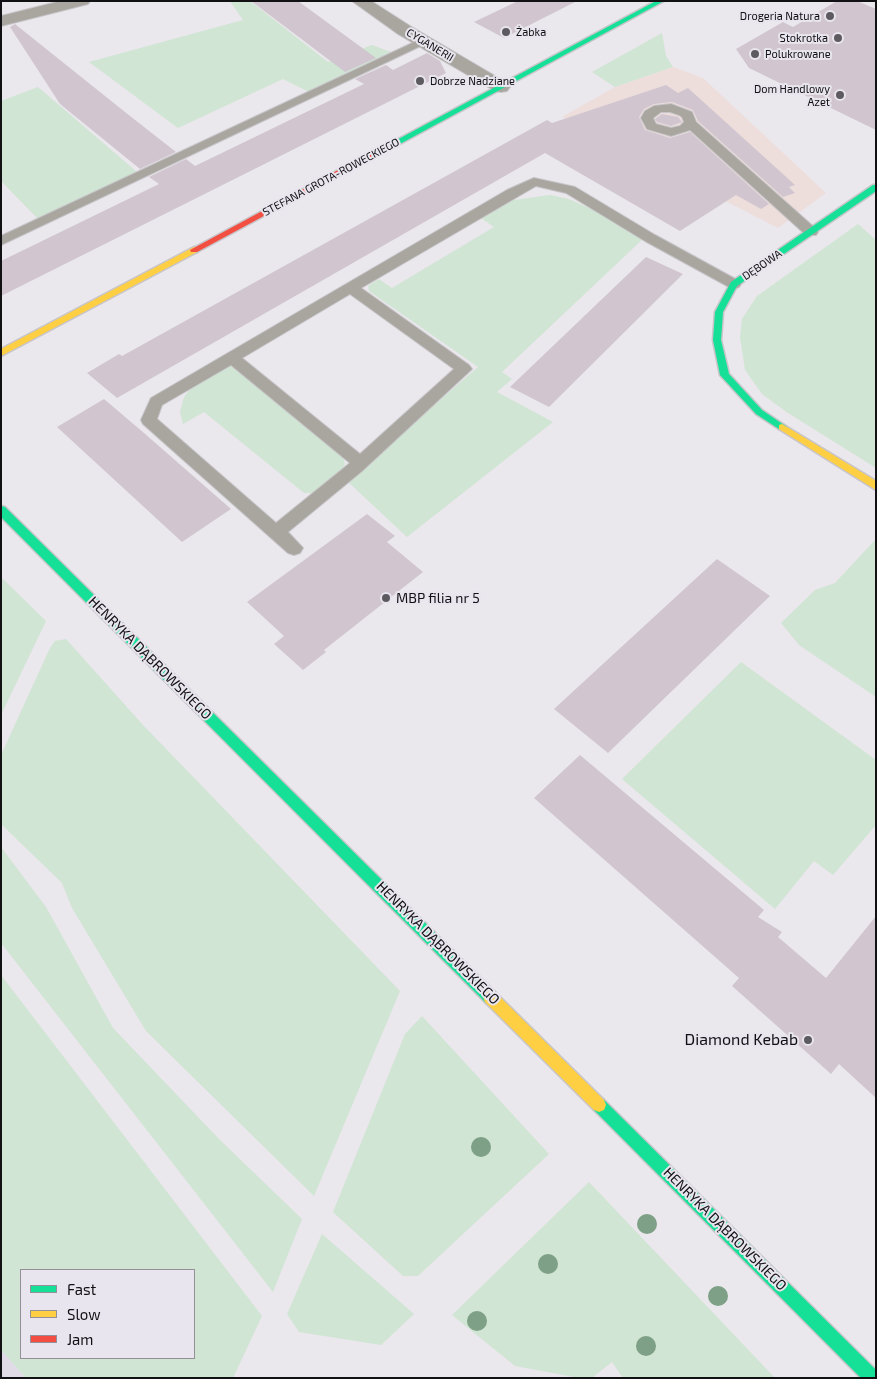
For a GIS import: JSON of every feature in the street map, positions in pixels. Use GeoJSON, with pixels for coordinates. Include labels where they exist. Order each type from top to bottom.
{"type":"FeatureCollection","features":[{"type":"Feature","properties":{"kind":"street"},"geometry":{"type":"LineString","coordinates":[[1,21],[82,1]]}},
{"type":"Feature","properties":{"kind":"street","name":"CYGANERII"},"geometry":{"type":"LineString","coordinates":[[360,1],[501,87]]}},
{"type":"Feature","properties":{"kind":"street","name":"STEFANA GROTA-ROWECKIEGO"},"geometry":{"type":"LineString","coordinates":[[2,351],[661,1]]}},
{"type":"Feature","properties":{"kind":"street","name":"DĘBOWA"},"geometry":{"type":"LineString","coordinates":[[876,186],[734,284],[719,312],[716,340],[725,375],[759,412],[876,486]]}},
{"type":"Feature","properties":{"kind":"street","name":"HENRYKA DĄBROWSKIEGO"},"geometry":{"type":"LineString","coordinates":[[1,510],[873,1378]]}},
{"type":"Feature","properties":{"kind":"lane"},"geometry":{"type":"LineString","coordinates":[[1,241],[423,41]]}},
{"type":"Feature","properties":{"kind":"lane"},"geometry":{"type":"LineString","coordinates":[[690,123],[811,232]]}},
{"type":"Feature","properties":{"kind":"lane"},"geometry":{"type":"LineString","coordinates":[[294,548],[149,420],[156,402],[512,193],[534,182],[570,190],[650,238],[734,284]]}},
{"type":"Feature","properties":{"kind":"lane"},"geometry":{"type":"LineString","coordinates":[[276,532],[314,503],[464,369],[350,288]]}},
{"type":"Feature","properties":{"kind":"lane"},"geometry":{"type":"LineString","coordinates":[[232,358],[360,463]]}},
{"type":"Feature","properties":{"kind":"shaded area"},"geometry":{"type":"Polygon","coordinates":[[[673,67],[703,78],[826,193],[778,228],[562,117],[615,87],[673,67]]]}},
{"type":"Feature","properties":{"kind":"shaded area"},"geometry":{"type":"Polygon","coordinates":[[[1,1350],[26,1378],[1,1378],[1,1350]]]}},
{"type":"Feature","properties":{"kind":"green space"},"geometry":{"type":"Polygon","coordinates":[[[230,1],[250,1],[328,62],[372,45],[391,52],[309,92],[283,79],[178,128],[89,62],[243,20],[230,1]]]}},
{"type":"Feature","properties":{"kind":"green space"},"geometry":{"type":"Polygon","coordinates":[[[662,33],[666,56],[673,67],[615,87],[592,72],[662,33]]]}},
{"type":"Feature","properties":{"kind":"green space"},"geometry":{"type":"Polygon","coordinates":[[[38,87],[137,172],[38,219],[1,181],[1,101],[38,87]]]}},
{"type":"Feature","properties":{"kind":"green space"},"geometry":{"type":"Polygon","coordinates":[[[550,195],[569,199],[596,211],[644,238],[502,372],[512,379],[497,392],[553,422],[407,537],[347,481],[478,367],[369,291],[368,286],[379,279],[392,288],[494,227],[481,218],[514,200],[550,195]]]}},
{"type":"Feature","properties":{"kind":"green space"},"geometry":{"type":"Polygon","coordinates":[[[858,224],[876,240],[876,468],[788,413],[762,394],[745,370],[740,337],[742,319],[757,296],[858,224]]]}},
{"type":"Feature","properties":{"kind":"green space"},"geometry":{"type":"Polygon","coordinates":[[[230,363],[343,457],[345,464],[341,471],[314,493],[304,493],[204,412],[183,424],[180,412],[184,397],[190,389],[230,363]]]}},
{"type":"Feature","properties":{"kind":"green space"},"geometry":{"type":"Polygon","coordinates":[[[876,539],[876,697],[799,645],[781,623],[815,590],[835,583],[876,539]]]}},
{"type":"Feature","properties":{"kind":"green space"},"geometry":{"type":"Polygon","coordinates":[[[1,577],[46,621],[1,715],[1,577]]]}},
{"type":"Feature","properties":{"kind":"green space"},"geometry":{"type":"Polygon","coordinates":[[[66,639],[143,725],[400,991],[314,1196],[146,1031],[72,908],[62,883],[1,824],[1,755],[50,648],[55,641],[66,639]]]}},
{"type":"Feature","properties":{"kind":"green space"},"geometry":{"type":"Polygon","coordinates":[[[741,662],[876,760],[876,825],[833,875],[814,861],[775,909],[622,779],[741,662]]]}},
{"type":"Feature","properties":{"kind":"green space"},"geometry":{"type":"Polygon","coordinates":[[[1,847],[46,907],[113,1028],[220,1140],[302,1219],[273,1292],[1,943],[1,847]]]}},
{"type":"Feature","properties":{"kind":"green space"},"geometry":{"type":"Polygon","coordinates":[[[1,975],[262,1316],[233,1378],[26,1378],[1,1350],[1,975]]]}},
{"type":"Feature","properties":{"kind":"green space"},"geometry":{"type":"Polygon","coordinates":[[[422,1016],[549,1154],[418,1276],[403,1276],[333,1212],[405,1034],[422,1016]]]}},
{"type":"Feature","properties":{"kind":"green space"},"geometry":{"type":"Polygon","coordinates":[[[589,1182],[775,1378],[623,1378],[612,1362],[592,1378],[579,1378],[515,1366],[452,1315],[589,1182]]]}},
{"type":"Feature","properties":{"kind":"green space"},"geometry":{"type":"Polygon","coordinates":[[[322,1234],[414,1314],[381,1345],[299,1332],[287,1314],[322,1234]]]}},
{"type":"Feature","properties":{"kind":"building"},"geometry":{"type":"Polygon","coordinates":[[[251,1],[298,1],[376,58],[345,72],[251,1]]]}},
{"type":"Feature","properties":{"kind":"building"},"geometry":{"type":"Polygon","coordinates":[[[518,1],[577,1],[504,38],[474,22],[518,1]]]}},
{"type":"Feature","properties":{"kind":"building","name":"Dom Handlowy Azet"},"geometry":{"type":"Polygon","coordinates":[[[837,1],[857,1],[876,9],[876,130],[749,68],[736,49],[783,22],[793,27],[837,1]]]}},
{"type":"Feature","properties":{"kind":"building"},"geometry":{"type":"Polygon","coordinates":[[[15,24],[176,152],[140,169],[60,104],[10,27],[15,24]]]}},
{"type":"Feature","properties":{"kind":"building"},"geometry":{"type":"Polygon","coordinates":[[[427,53],[440,61],[446,73],[1,296],[1,261],[159,184],[149,177],[186,159],[195,166],[364,84],[355,79],[386,65],[393,70],[427,53]]]}},
{"type":"Feature","properties":{"kind":"building"},"geometry":{"type":"Polygon","coordinates":[[[666,85],[678,93],[688,88],[795,185],[789,187],[795,193],[783,197],[698,121],[693,110],[672,102],[654,104],[644,109],[639,117],[645,130],[670,138],[690,132],[769,204],[761,209],[736,195],[680,231],[545,153],[117,398],[87,373],[119,354],[122,356],[547,120],[552,123],[666,85]]]}},
{"type":"Feature","properties":{"kind":"building"},"geometry":{"type":"Polygon","coordinates":[[[662,114],[678,117],[682,122],[671,126],[657,122],[655,119],[662,114]]]}},
{"type":"Feature","properties":{"kind":"building"},"geometry":{"type":"Polygon","coordinates":[[[646,257],[683,274],[549,407],[510,387],[646,257]]]}},
{"type":"Feature","properties":{"kind":"building"},"geometry":{"type":"Polygon","coordinates":[[[104,399],[231,509],[182,542],[57,427],[104,399]]]}},
{"type":"Feature","properties":{"kind":"building"},"geometry":{"type":"Polygon","coordinates":[[[367,514],[395,536],[387,542],[423,572],[324,650],[326,652],[303,670],[274,644],[284,636],[247,602],[367,514]]]}},
{"type":"Feature","properties":{"kind":"building"},"geometry":{"type":"Polygon","coordinates":[[[717,559],[770,596],[608,753],[554,709],[717,559]]]}},
{"type":"Feature","properties":{"kind":"building"},"geometry":{"type":"Polygon","coordinates":[[[580,755],[764,910],[758,917],[782,932],[778,937],[826,978],[876,916],[876,1098],[839,1064],[831,1074],[732,986],[739,978],[534,798],[580,755]]]}},
{"type":"Feature","properties":{"kind":"traffic: fast"},"geometry":{"type":"LineString","coordinates":[[395,143],[661,1]]}},
{"type":"Feature","properties":{"kind":"traffic: fast"},"geometry":{"type":"LineString","coordinates":[[782,427],[759,412],[725,375],[717,340],[719,312],[734,284],[876,187]]}},
{"type":"Feature","properties":{"kind":"traffic: fast"},"geometry":{"type":"LineString","coordinates":[[1,510],[490,997]]}},
{"type":"Feature","properties":{"kind":"traffic: fast"},"geometry":{"type":"LineString","coordinates":[[599,1105],[873,1378]]}},
{"type":"Feature","properties":{"kind":"traffic: slow"},"geometry":{"type":"LineString","coordinates":[[1,353],[194,250]]}},
{"type":"Feature","properties":{"kind":"traffic: slow"},"geometry":{"type":"LineString","coordinates":[[782,427],[876,486]]}},
{"type":"Feature","properties":{"kind":"traffic: slow"},"geometry":{"type":"LineString","coordinates":[[490,997],[599,1105]]}},
{"type":"Feature","properties":{"kind":"traffic: jam"},"geometry":{"type":"LineString","coordinates":[[194,250],[395,143]]}},
{"type":"Feature","properties":{"kind":"place","name":"Drogeria Natura"},"geometry":{"type":"Point","coordinates":[830,16]}},
{"type":"Feature","properties":{"kind":"place","name":"Żabka"},"geometry":{"type":"Point","coordinates":[506,32]}},
{"type":"Feature","properties":{"kind":"place","name":"Stokrotka"},"geometry":{"type":"Point","coordinates":[838,38]}},
{"type":"Feature","properties":{"kind":"place","name":"Polukrowane"},"geometry":{"type":"Point","coordinates":[755,54]}},
{"type":"Feature","properties":{"kind":"place","name":"Dobrze Nadziane"},"geometry":{"type":"Point","coordinates":[420,81]}},
{"type":"Feature","properties":{"kind":"place","name":"Dom Handlowy Azet"},"geometry":{"type":"Point","coordinates":[840,95]}},
{"type":"Feature","properties":{"kind":"place","name":"MBP filia nr 5"},"geometry":{"type":"Point","coordinates":[386,598]}},
{"type":"Feature","properties":{"kind":"place","name":"Diamond Kebab"},"geometry":{"type":"Point","coordinates":[808,1040]}}]}
